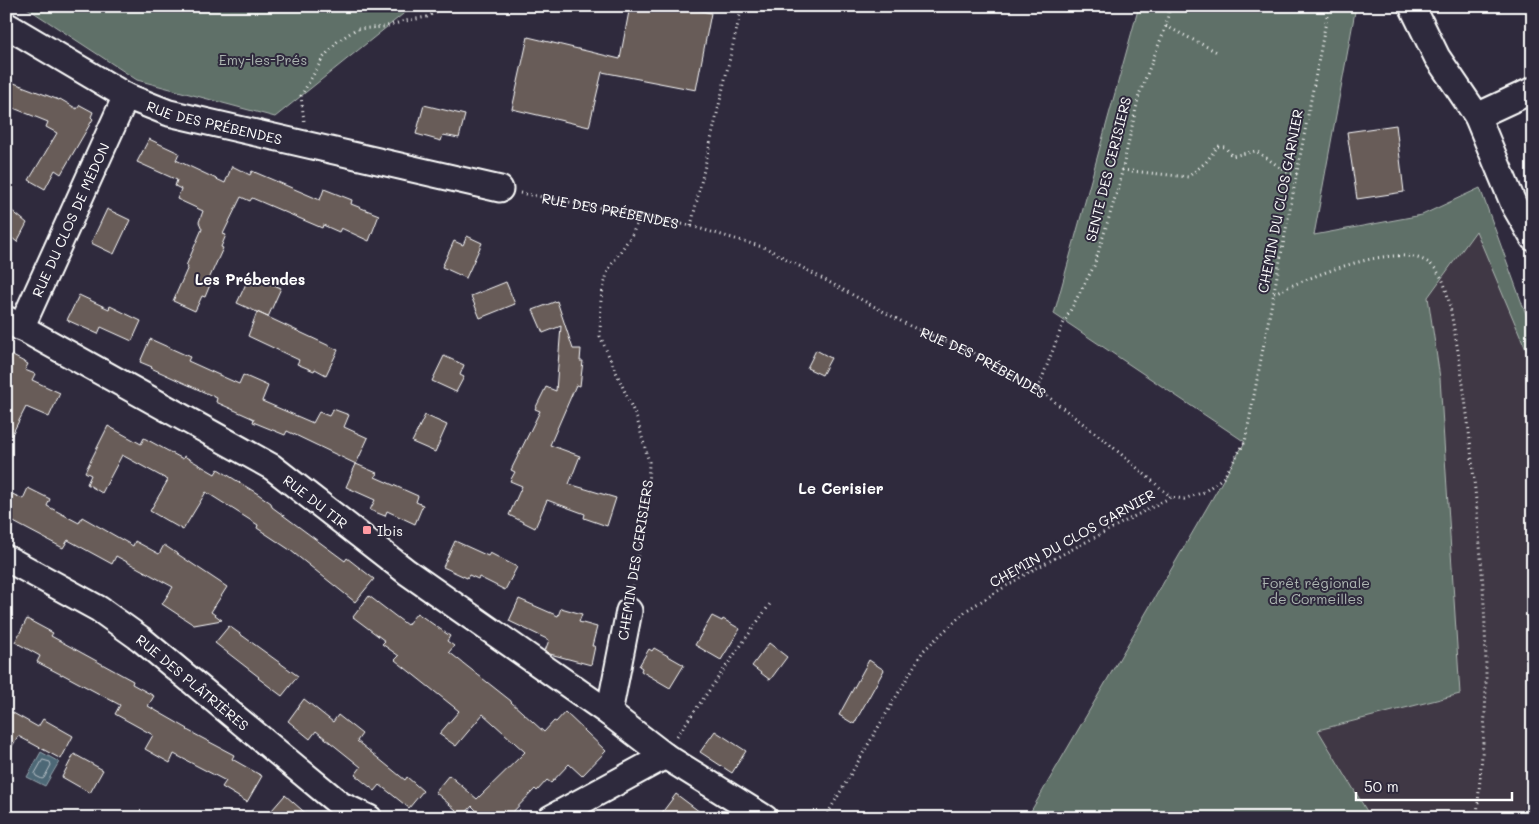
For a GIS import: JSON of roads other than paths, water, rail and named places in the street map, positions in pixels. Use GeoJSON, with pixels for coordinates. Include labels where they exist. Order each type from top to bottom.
{"type":"FeatureCollection","features":[{"type":"Feature","properties":{"kind":"street"},"geometry":{"type":"LineString","coordinates":[[1412,6],[1437,58],[1477,116],[1514,205],[1533,238]]}},
{"type":"Feature","properties":{"kind":"street","name":"RUE DES PRÉBENDES"},"geometry":{"type":"LineString","coordinates":[[6,25],[126,96],[169,114],[500,189]]}},
{"type":"Feature","properties":{"kind":"street"},"geometry":{"type":"LineString","coordinates":[[1477,116],[1533,90]]}},
{"type":"Feature","properties":{"kind":"street","name":"RUE DU CLOS DE MÉDON"},"geometry":{"type":"LineString","coordinates":[[14,324],[126,96]]}},
{"type":"Feature","properties":{"kind":"street","name":"RUE DU TIR"},"geometry":{"type":"LineString","coordinates":[[14,324],[272,467],[407,572],[610,713],[665,756]]}},
{"type":"Feature","properties":{"kind":"street","name":"RUE DES PLÂTRIÈRES"},"geometry":{"type":"LineString","coordinates":[[6,558],[99,610],[141,639],[341,805],[369,818]]}},
{"type":"Feature","properties":{"kind":"street","name":"CHEMIN DES CERISIERS"},"geometry":{"type":"LineString","coordinates":[[610,713],[629,611]]}},
{"type":"Feature","properties":{"kind":"street"},"geometry":{"type":"LineString","coordinates":[[551,818],[665,756],[765,818]]}},
{"type":"Feature","properties":{"kind":"water"},"geometry":{"type":"Polygon","coordinates":[[[41,752],[59,762],[45,786],[27,777],[41,752]]]}},
{"type":"Feature","properties":{"kind":"place","name":"Ibis"},"geometry":{"type":"Point","coordinates":[367,530]}},
{"type":"Feature","properties":{"kind":"district","name":"Les Prébendes"},"geometry":{"type":"Point","coordinates":[250,279]}},
{"type":"Feature","properties":{"kind":"district","name":"Le Cerisier"},"geometry":{"type":"Point","coordinates":[841,488]}},
{"type":"Feature","properties":{"kind":"park label","name":"Emy-les-Prés"},"geometry":{"type":"Point","coordinates":[263,59]}},
{"type":"Feature","properties":{"kind":"park label","name":"Forêt régionale de Cormeilles"},"geometry":{"type":"Point","coordinates":[1316,590]}}]}
